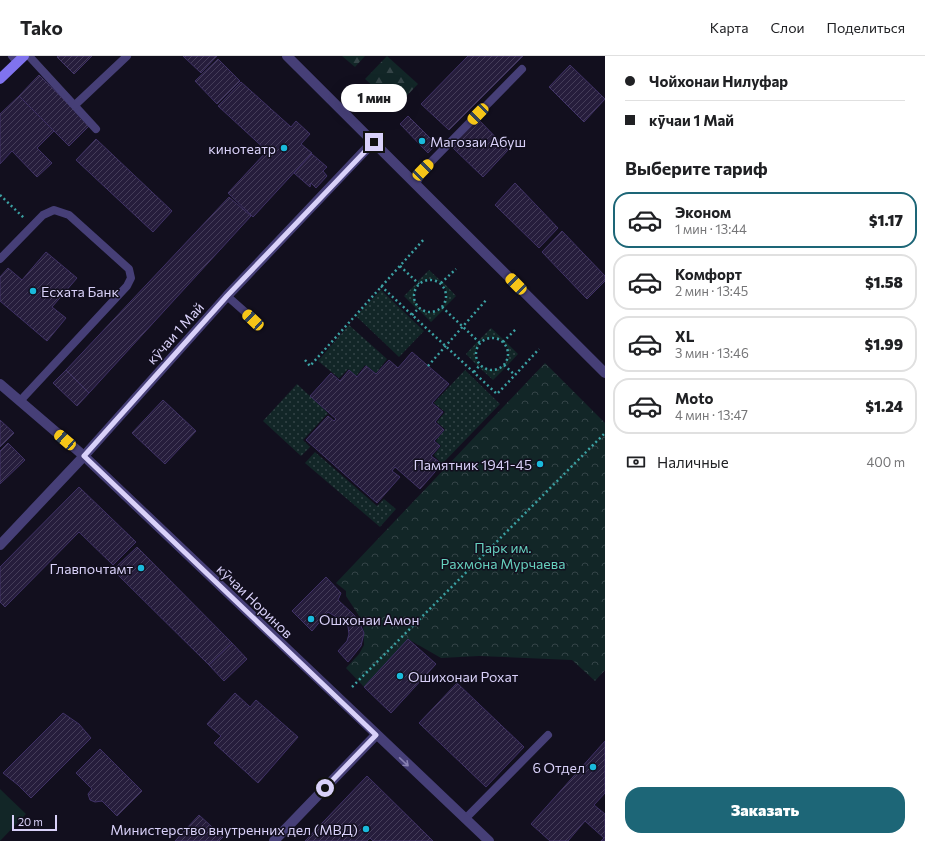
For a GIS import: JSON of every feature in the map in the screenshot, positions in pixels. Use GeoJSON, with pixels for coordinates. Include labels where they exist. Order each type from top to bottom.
{"type":"FeatureCollection","features":[{"type":"Feature","properties":{"kind":"main road"},"geometry":{"type":"LineString","coordinates":[[0,79],[18,58]]}},
{"type":"Feature","properties":{"kind":"street"},"geometry":{"type":"LineString","coordinates":[[287,56],[605,373]]}},
{"type":"Feature","properties":{"kind":"street","name":"кӯчаи 1 Май"},"geometry":{"type":"LineString","coordinates":[[0,545],[84,456],[227,296],[374,142]]}},
{"type":"Feature","properties":{"kind":"street","name":"кӯчаи Норинов"},"geometry":{"type":"LineString","coordinates":[[0,384],[84,456],[489,841]]}},
{"type":"Feature","properties":{"kind":"street"},"geometry":{"type":"LineString","coordinates":[[274,841],[376,735]]}},
{"type":"Feature","properties":{"kind":"lane"},"geometry":{"type":"LineString","coordinates":[[29,56],[96,129]]}},
{"type":"Feature","properties":{"kind":"lane"},"geometry":{"type":"LineString","coordinates":[[74,105],[127,56]]}},
{"type":"Feature","properties":{"kind":"lane"},"geometry":{"type":"LineString","coordinates":[[416,184],[423,170],[522,69]]}},
{"type":"Feature","properties":{"kind":"lane"},"geometry":{"type":"LineString","coordinates":[[0,259],[43,215],[54,210],[69,215],[129,268],[131,278],[127,286],[20,401]]}},
{"type":"Feature","properties":{"kind":"lane"},"geometry":{"type":"LineString","coordinates":[[227,296],[253,320]]}},
{"type":"Feature","properties":{"kind":"lane"},"geometry":{"type":"LineString","coordinates":[[465,819],[548,735]]}},
{"type":"Feature","properties":{"kind":"path"},"geometry":{"type":"LineString","coordinates":[[0,195],[32,225]]}},
{"type":"Feature","properties":{"kind":"path"},"geometry":{"type":"LineString","coordinates":[[305,360],[310,366],[425,238]]}},
{"type":"Feature","properties":{"kind":"path"},"geometry":{"type":"LineString","coordinates":[[400,266],[419,284]]}},
{"type":"Feature","properties":{"kind":"path"},"geometry":{"type":"LineString","coordinates":[[441,283],[456,268]]}},
{"type":"Feature","properties":{"kind":"path"},"geometry":{"type":"LineString","coordinates":[[429,279],[441,283],[447,296],[442,307],[434,312],[429,312],[419,308],[416,303],[414,293],[419,284],[429,279]]}},
{"type":"Feature","properties":{"kind":"path"},"geometry":{"type":"LineString","coordinates":[[382,286],[497,394],[539,349]]}},
{"type":"Feature","properties":{"kind":"path"},"geometry":{"type":"LineString","coordinates":[[428,366],[487,298]]}},
{"type":"Feature","properties":{"kind":"path"},"geometry":{"type":"LineString","coordinates":[[442,307],[480,343]]}},
{"type":"Feature","properties":{"kind":"path"},"geometry":{"type":"LineString","coordinates":[[412,315],[419,308]]}},
{"type":"Feature","properties":{"kind":"path"},"geometry":{"type":"LineString","coordinates":[[503,342],[517,328]]}},
{"type":"Feature","properties":{"kind":"path"},"geometry":{"type":"LineString","coordinates":[[491,337],[503,342],[508,349],[509,354],[504,365],[496,370],[485,369],[480,365],[476,356],[476,351],[480,343],[491,337]]}},
{"type":"Feature","properties":{"kind":"path"},"geometry":{"type":"LineString","coordinates":[[474,372],[480,365]]}},
{"type":"Feature","properties":{"kind":"path"},"geometry":{"type":"LineString","coordinates":[[504,365],[515,375]]}},
{"type":"Feature","properties":{"kind":"path"},"geometry":{"type":"LineString","coordinates":[[352,687],[605,433]]}},
{"type":"Feature","properties":{"kind":"green space"},"geometry":{"type":"Polygon","coordinates":[[[342,56],[365,56],[355,67],[342,56]]]}},
{"type":"Feature","properties":{"kind":"green space"},"geometry":{"type":"Polygon","coordinates":[[[387,56],[418,84],[396,107],[365,79],[387,56]]]}},
{"type":"Feature","properties":{"kind":"green space"},"geometry":{"type":"Polygon","coordinates":[[[429,270],[442,282],[441,283],[430,279],[419,283],[418,281],[429,270]]]}},
{"type":"Feature","properties":{"kind":"green space"},"geometry":{"type":"Polygon","coordinates":[[[443,282],[456,296],[444,308],[447,295],[444,286],[441,283],[443,282]]]}},
{"type":"Feature","properties":{"kind":"green space"},"geometry":{"type":"Polygon","coordinates":[[[417,283],[414,296],[415,302],[419,308],[417,309],[404,296],[417,283]]]}},
{"type":"Feature","properties":{"kind":"green space"},"geometry":{"type":"Polygon","coordinates":[[[381,290],[424,331],[399,357],[356,316],[381,290]]]}},
{"type":"Feature","properties":{"kind":"green space"},"geometry":{"type":"Polygon","coordinates":[[[442,308],[444,309],[431,322],[418,309],[431,312],[442,308]]]}},
{"type":"Feature","properties":{"kind":"green space"},"geometry":{"type":"Polygon","coordinates":[[[349,325],[387,359],[376,373],[365,365],[356,376],[348,369],[339,378],[318,361],[349,325]]]}},
{"type":"Feature","properties":{"kind":"green space"},"geometry":{"type":"Polygon","coordinates":[[[491,328],[504,340],[503,341],[492,337],[480,342],[479,340],[491,328]]]}},
{"type":"Feature","properties":{"kind":"green space"},"geometry":{"type":"Polygon","coordinates":[[[505,341],[518,354],[506,367],[504,365],[508,353],[504,342],[505,341]]]}},
{"type":"Feature","properties":{"kind":"green space"},"geometry":{"type":"Polygon","coordinates":[[[477,342],[479,344],[475,354],[480,365],[478,366],[466,354],[477,342]]]}},
{"type":"Feature","properties":{"kind":"green space","name":"Парк им. Рахмона Мурчаева"},"geometry":{"type":"Polygon","coordinates":[[[545,363],[605,423],[605,670],[595,681],[572,660],[479,656],[441,658],[408,639],[364,687],[346,668],[359,654],[364,645],[363,622],[346,596],[346,591],[336,583],[545,363]]]}},
{"type":"Feature","properties":{"kind":"green space"},"geometry":{"type":"Polygon","coordinates":[[[481,366],[492,370],[503,366],[505,368],[493,380],[480,368],[481,366]]]}},
{"type":"Feature","properties":{"kind":"green space"},"geometry":{"type":"Polygon","coordinates":[[[465,370],[500,404],[442,464],[434,455],[441,446],[436,441],[445,429],[437,422],[445,412],[434,403],[465,370]]]}},
{"type":"Feature","properties":{"kind":"green space"},"geometry":{"type":"Polygon","coordinates":[[[297,384],[328,413],[303,440],[310,447],[301,456],[263,421],[297,384]]]}},
{"type":"Feature","properties":{"kind":"green space"},"geometry":{"type":"Polygon","coordinates":[[[315,452],[377,506],[384,499],[396,509],[380,527],[305,463],[315,452]]]}},
{"type":"Feature","properties":{"kind":"green space"},"geometry":{"type":"Polygon","coordinates":[[[0,789],[26,814],[0,841],[0,789]]]}},
{"type":"Feature","properties":{"kind":"building"},"geometry":{"type":"Polygon","coordinates":[[[92,56],[74,74],[57,57],[92,56]]]}},
{"type":"Feature","properties":{"kind":"building"},"geometry":{"type":"Polygon","coordinates":[[[183,56],[217,56],[201,73],[183,56]]]}},
{"type":"Feature","properties":{"kind":"building"},"geometry":{"type":"Polygon","coordinates":[[[468,56],[523,56],[449,130],[421,104],[468,56]]]}},
{"type":"Feature","properties":{"kind":"building"},"geometry":{"type":"Polygon","coordinates":[[[218,59],[240,81],[217,104],[195,81],[218,59]]]}},
{"type":"Feature","properties":{"kind":"building"},"geometry":{"type":"Polygon","coordinates":[[[570,65],[605,99],[584,122],[549,87],[570,65]]]}},
{"type":"Feature","properties":{"kind":"building"},"geometry":{"type":"Polygon","coordinates":[[[39,75],[90,125],[69,146],[19,96],[39,75]]]}},
{"type":"Feature","properties":{"kind":"building","name":"кинотеатр"},"geometry":{"type":"Polygon","coordinates":[[[241,82],[291,127],[296,121],[310,134],[301,144],[312,153],[253,217],[228,193],[267,151],[218,106],[241,82]]]}},
{"type":"Feature","properties":{"kind":"building"},"geometry":{"type":"Polygon","coordinates":[[[19,96],[54,131],[37,148],[52,163],[37,177],[12,151],[0,164],[0,114],[19,96]]]}},
{"type":"Feature","properties":{"kind":"building"},"geometry":{"type":"Polygon","coordinates":[[[408,116],[436,144],[428,153],[400,124],[408,116]]]}},
{"type":"Feature","properties":{"kind":"building"},"geometry":{"type":"Polygon","coordinates":[[[477,118],[508,150],[483,177],[450,145],[477,118]]]}},
{"type":"Feature","properties":{"kind":"building"},"geometry":{"type":"Polygon","coordinates":[[[96,139],[172,211],[153,232],[76,160],[96,139]]]}},
{"type":"Feature","properties":{"kind":"building"},"geometry":{"type":"Polygon","coordinates":[[[312,154],[327,167],[323,171],[327,176],[316,188],[311,183],[310,187],[294,173],[312,154]]]}},
{"type":"Feature","properties":{"kind":"building"},"geometry":{"type":"Polygon","coordinates":[[[515,183],[558,228],[539,248],[495,205],[515,183]]]}},
{"type":"Feature","properties":{"kind":"building"},"geometry":{"type":"Polygon","coordinates":[[[229,197],[251,216],[89,393],[66,370],[229,197]]]}},
{"type":"Feature","properties":{"kind":"building"},"geometry":{"type":"Polygon","coordinates":[[[562,231],[605,276],[605,281],[587,299],[542,252],[562,231]]]}},
{"type":"Feature","properties":{"kind":"building","name":"Есхата Банк"},"geometry":{"type":"Polygon","coordinates":[[[46,252],[77,278],[52,307],[66,318],[47,341],[0,301],[0,277],[8,268],[22,280],[46,252]]]}},
{"type":"Feature","properties":{"kind":"building"},"geometry":{"type":"Polygon","coordinates":[[[412,352],[449,384],[432,403],[443,412],[435,422],[444,430],[434,441],[440,446],[431,456],[442,464],[420,489],[395,467],[392,471],[400,477],[377,503],[306,440],[328,416],[334,421],[336,419],[310,396],[331,373],[340,381],[349,370],[357,377],[366,366],[376,374],[389,360],[398,368],[412,352]]]}},
{"type":"Feature","properties":{"kind":"building"},"geometry":{"type":"Polygon","coordinates":[[[66,370],[89,393],[77,406],[53,383],[66,370]]]}},
{"type":"Feature","properties":{"kind":"building"},"geometry":{"type":"Polygon","coordinates":[[[163,400],[196,431],[165,464],[132,433],[163,400]]]}},
{"type":"Feature","properties":{"kind":"building"},"geometry":{"type":"Polygon","coordinates":[[[0,420],[14,433],[0,447],[0,420]]]}},
{"type":"Feature","properties":{"kind":"building"},"geometry":{"type":"Polygon","coordinates":[[[8,443],[25,460],[0,484],[0,451],[8,443]]]}},
{"type":"Feature","properties":{"kind":"building"},"geometry":{"type":"Polygon","coordinates":[[[79,487],[136,542],[113,565],[79,532],[5,607],[0,602],[0,567],[79,487]]]}},
{"type":"Feature","properties":{"kind":"building"},"geometry":{"type":"Polygon","coordinates":[[[137,547],[232,643],[209,665],[113,570],[137,547]]]}},
{"type":"Feature","properties":{"kind":"building","name":"Ошхонаи Амон"},"geometry":{"type":"Polygon","coordinates":[[[326,577],[341,593],[338,600],[354,615],[364,633],[361,646],[348,662],[338,651],[347,641],[349,634],[348,627],[343,621],[328,612],[312,631],[292,611],[326,577]]]}},
{"type":"Feature","properties":{"kind":"building","name":"Ошихонаи Рохат"},"geometry":{"type":"Polygon","coordinates":[[[408,639],[436,664],[391,713],[364,687],[408,639]]]}},
{"type":"Feature","properties":{"kind":"building"},"geometry":{"type":"Polygon","coordinates":[[[232,643],[247,659],[224,681],[209,665],[232,643]]]}},
{"type":"Feature","properties":{"kind":"building"},"geometry":{"type":"Polygon","coordinates":[[[457,683],[524,747],[486,787],[419,723],[457,683]]]}},
{"type":"Feature","properties":{"kind":"building"},"geometry":{"type":"Polygon","coordinates":[[[235,693],[250,707],[256,700],[298,737],[258,783],[214,743],[221,736],[207,724],[235,693]]]}},
{"type":"Feature","properties":{"kind":"building"},"geometry":{"type":"Polygon","coordinates":[[[63,713],[79,724],[91,738],[31,798],[3,773],[63,713]]]}},
{"type":"Feature","properties":{"kind":"building","name":"6 Отдел"},"geometry":{"type":"Polygon","coordinates":[[[605,741],[605,793],[594,805],[605,814],[605,841],[601,841],[604,838],[585,821],[568,841],[550,841],[531,824],[605,741]]]}},
{"type":"Feature","properties":{"kind":"building"},"geometry":{"type":"Polygon","coordinates":[[[100,749],[142,791],[117,816],[102,801],[95,802],[90,800],[88,794],[92,789],[76,773],[100,749]]]}},
{"type":"Feature","properties":{"kind":"building"},"geometry":{"type":"Polygon","coordinates":[[[367,776],[433,841],[373,841],[370,838],[367,841],[305,841],[367,776]]]}},
{"type":"Feature","properties":{"kind":"building"},"geometry":{"type":"Polygon","coordinates":[[[199,815],[223,837],[219,841],[175,841],[199,815]]]}},
{"type":"Feature","properties":{"kind":"place","name":"Магозаи Абуш"},"geometry":{"type":"Point","coordinates":[422,141]}},
{"type":"Feature","properties":{"kind":"place","name":"кинотеатр"},"geometry":{"type":"Point","coordinates":[284,148]}},
{"type":"Feature","properties":{"kind":"place","name":"Есхата Банк"},"geometry":{"type":"Point","coordinates":[33,291]}},
{"type":"Feature","properties":{"kind":"place","name":"Памятник 1941-45"},"geometry":{"type":"Point","coordinates":[540,464]}},
{"type":"Feature","properties":{"kind":"place","name":"Главпочтамт"},"geometry":{"type":"Point","coordinates":[141,568]}},
{"type":"Feature","properties":{"kind":"place","name":"Ошхонаи Амон"},"geometry":{"type":"Point","coordinates":[311,619]}},
{"type":"Feature","properties":{"kind":"place","name":"Ошихонаи Рохат"},"geometry":{"type":"Point","coordinates":[400,676]}},
{"type":"Feature","properties":{"kind":"place","name":"6 Отдел"},"geometry":{"type":"Point","coordinates":[593,767]}},
{"type":"Feature","properties":{"kind":"place","name":"Министерство внутренних дел (МВД)"},"geometry":{"type":"Point","coordinates":[366,829]}},
{"type":"Feature","properties":{"kind":"route"},"geometry":{"type":"LineString","coordinates":[[325,788],[376,735],[84,456],[227,296],[374,142]]}}]}
